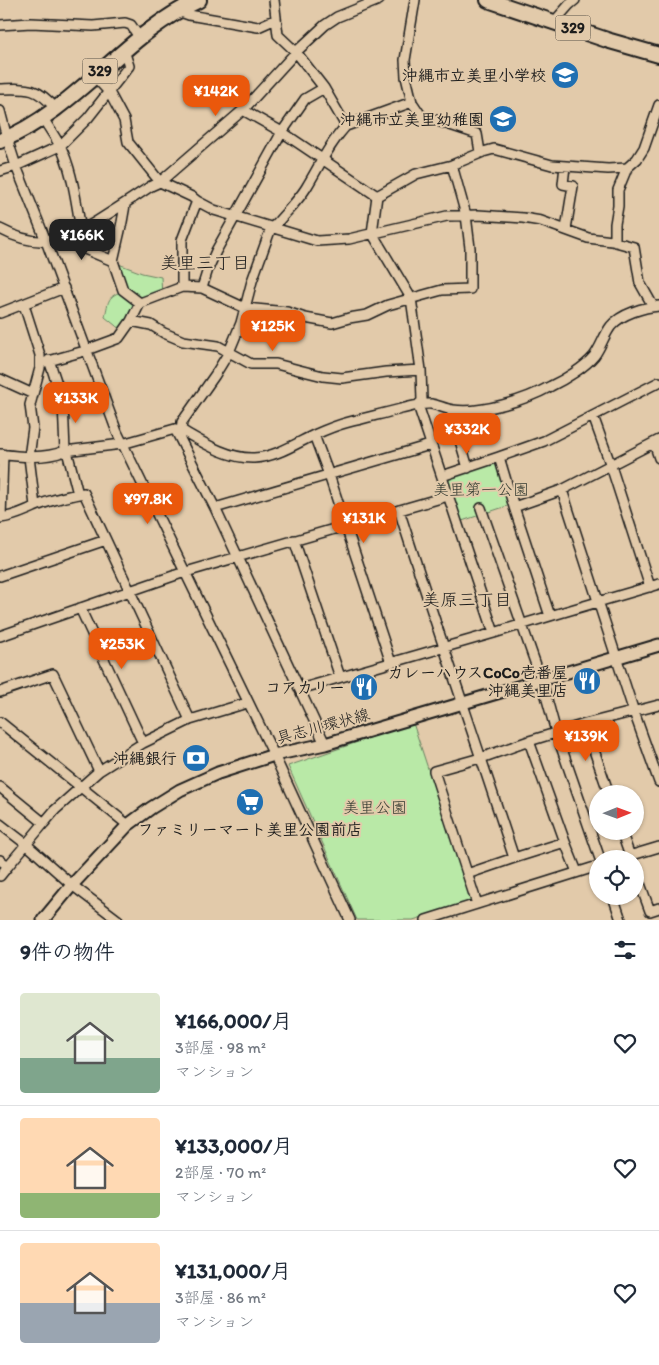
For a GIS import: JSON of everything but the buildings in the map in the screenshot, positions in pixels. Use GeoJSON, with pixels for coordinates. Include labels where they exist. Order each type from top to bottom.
{"type":"FeatureCollection","features":[{"type":"Feature","properties":{"kind":"highway","name":"329"},"geometry":{"type":"LineString","coordinates":[[3,140],[56,109],[124,50],[160,22],[199,0]]}},
{"type":"Feature","properties":{"kind":"highway","name":"329"},"geometry":{"type":"LineString","coordinates":[[488,0],[610,41],[659,55]]}},
{"type":"Feature","properties":{"kind":"main road","name":"具志川環状線"},"geometry":{"type":"LineString","coordinates":[[43,920],[72,885],[128,825],[180,790],[218,773],[274,755],[325,744],[659,645]]}},
{"type":"Feature","properties":{"kind":"street"},"geometry":{"type":"LineString","coordinates":[[274,0],[278,35],[296,52],[324,88],[346,126]]}},
{"type":"Feature","properties":{"kind":"street"},"geometry":{"type":"LineString","coordinates":[[0,229],[19,238],[46,241],[61,239],[81,231],[160,182],[243,110],[296,52],[331,21],[379,0]]}},
{"type":"Feature","properties":{"kind":"street"},"geometry":{"type":"LineString","coordinates":[[415,0],[405,60],[406,76],[412,102],[424,120],[435,120],[477,134],[480,152]]}},
{"type":"Feature","properties":{"kind":"street"},"geometry":{"type":"LineString","coordinates":[[554,22],[568,5],[575,0]]}},
{"type":"Feature","properties":{"kind":"street"},"geometry":{"type":"LineString","coordinates":[[178,11],[189,15],[258,27],[276,19]]}},
{"type":"Feature","properties":{"kind":"street"},"geometry":{"type":"LineString","coordinates":[[0,26],[31,23],[93,26],[125,23],[131,25],[140,38]]}},
{"type":"Feature","properties":{"kind":"street"},"geometry":{"type":"LineString","coordinates":[[0,171],[16,166],[60,146],[88,118],[129,66],[124,50]]}},
{"type":"Feature","properties":{"kind":"street"},"geometry":{"type":"LineString","coordinates":[[94,76],[109,92],[124,120],[128,142],[160,182],[214,210],[317,241],[349,239],[447,216],[487,215],[541,221],[588,238],[634,247],[640,284],[656,306],[622,317],[611,326],[594,356],[584,366],[552,386],[502,405],[470,411],[451,410],[431,404],[418,405],[339,424],[274,455],[256,458],[242,458],[205,444],[178,429],[122,444],[64,451],[56,454],[28,457],[1,454],[0,518],[16,515],[35,506],[84,493],[190,720]]}},
{"type":"Feature","properties":{"kind":"street"},"geometry":{"type":"LineString","coordinates":[[202,288],[216,251],[282,132],[305,99],[324,88]]}},
{"type":"Feature","properties":{"kind":"street"},"geometry":{"type":"LineString","coordinates":[[0,89],[29,89],[39,92],[56,109]]}},
{"type":"Feature","properties":{"kind":"street"},"geometry":{"type":"LineString","coordinates":[[178,429],[229,352],[271,228],[305,189],[323,158],[346,126],[412,102]]}},
{"type":"Feature","properties":{"kind":"street"},"geometry":{"type":"LineString","coordinates":[[615,242],[618,190],[627,168],[637,159],[656,124],[659,105]]}},
{"type":"Feature","properties":{"kind":"street"},"geometry":{"type":"LineString","coordinates":[[243,110],[323,158],[377,196]]}},
{"type":"Feature","properties":{"kind":"street"},"geometry":{"type":"LineString","coordinates":[[0,111],[3,140],[16,166],[46,241],[122,444],[274,755],[350,920]]}},
{"type":"Feature","properties":{"kind":"street"},"geometry":{"type":"LineString","coordinates":[[42,118],[60,146],[68,165],[81,231]]}},
{"type":"Feature","properties":{"kind":"street"},"geometry":{"type":"LineString","coordinates":[[377,196],[416,174],[452,165],[480,152],[494,149],[552,165],[608,169],[627,168]]}},
{"type":"Feature","properties":{"kind":"street"},"geometry":{"type":"LineString","coordinates":[[40,364],[120,338],[140,303],[182,287],[202,288],[245,308],[287,312],[305,318],[332,323],[367,315],[388,305],[442,290],[470,289],[470,248],[466,215],[452,165]]}},
{"type":"Feature","properties":{"kind":"street"},"geometry":{"type":"LineString","coordinates":[[565,166],[563,184],[573,186],[566,229]]}},
{"type":"Feature","properties":{"kind":"street"},"geometry":{"type":"LineString","coordinates":[[377,196],[372,233],[411,298],[421,370],[422,401],[418,405]]}},
{"type":"Feature","properties":{"kind":"street"},"geometry":{"type":"LineString","coordinates":[[182,287],[182,240],[197,201]]}},
{"type":"Feature","properties":{"kind":"street"},"geometry":{"type":"LineString","coordinates":[[123,205],[125,205],[122,222],[112,262],[123,290],[140,303]]}},
{"type":"Feature","properties":{"kind":"street"},"geometry":{"type":"LineString","coordinates":[[61,239],[112,262]]}},
{"type":"Feature","properties":{"kind":"street"},"geometry":{"type":"LineString","coordinates":[[0,313],[64,288]]}},
{"type":"Feature","properties":{"kind":"street"},"geometry":{"type":"LineString","coordinates":[[24,305],[40,355],[40,368],[30,405],[33,428],[28,457],[35,506]]}},
{"type":"Feature","properties":{"kind":"street"},"geometry":{"type":"LineString","coordinates":[[131,321],[151,324],[164,333],[183,341],[218,346],[252,364],[276,364],[323,376],[342,378],[386,372],[421,370]]}},
{"type":"Feature","properties":{"kind":"street"},"geometry":{"type":"LineString","coordinates":[[50,360],[63,402],[64,451],[68,456],[78,494]]}},
{"type":"Feature","properties":{"kind":"street"},"geometry":{"type":"LineString","coordinates":[[0,379],[32,394]]}},
{"type":"Feature","properties":{"kind":"street"},"geometry":{"type":"LineString","coordinates":[[442,476],[544,441],[659,382]]}},
{"type":"Feature","properties":{"kind":"street"},"geometry":{"type":"LineString","coordinates":[[418,405],[494,633]]}},
{"type":"Feature","properties":{"kind":"street"},"geometry":{"type":"LineString","coordinates":[[451,410],[468,468]]}},
{"type":"Feature","properties":{"kind":"street"},"geometry":{"type":"LineString","coordinates":[[300,689],[654,585],[593,416]]}},
{"type":"Feature","properties":{"kind":"street"},"geometry":{"type":"LineString","coordinates":[[178,429],[325,744]]}},
{"type":"Feature","properties":{"kind":"street"},"geometry":{"type":"LineString","coordinates":[[314,435],[329,475],[390,663]]}},
{"type":"Feature","properties":{"kind":"street"},"geometry":{"type":"LineString","coordinates":[[514,507],[562,490],[656,442],[659,458]]}},
{"type":"Feature","properties":{"kind":"street"},"geometry":{"type":"LineString","coordinates":[[215,508],[430,444]]}},
{"type":"Feature","properties":{"kind":"street"},"geometry":{"type":"LineString","coordinates":[[499,457],[550,616]]}},
{"type":"Feature","properties":{"kind":"street"},"geometry":{"type":"LineString","coordinates":[[562,490],[600,602],[634,712],[659,782]]}},
{"type":"Feature","properties":{"kind":"street"},"geometry":{"type":"LineString","coordinates":[[0,636],[184,572],[448,496]]}},
{"type":"Feature","properties":{"kind":"street"},"geometry":{"type":"LineString","coordinates":[[481,508],[541,679],[556,732],[597,850]]}},
{"type":"Feature","properties":{"kind":"street"},"geometry":{"type":"LineString","coordinates":[[399,510],[514,858]]}},
{"type":"Feature","properties":{"kind":"street"},"geometry":{"type":"LineString","coordinates":[[0,576],[106,540]]}},
{"type":"Feature","properties":{"kind":"street"},"geometry":{"type":"LineString","coordinates":[[294,540],[340,677]]}},
{"type":"Feature","properties":{"kind":"street"},"geometry":{"type":"LineString","coordinates":[[80,608],[143,743]]}},
{"type":"Feature","properties":{"kind":"street"},"geometry":{"type":"LineString","coordinates":[[0,692],[53,674],[99,772]]}},
{"type":"Feature","properties":{"kind":"street"},"geometry":{"type":"LineString","coordinates":[[0,876],[55,810],[99,772],[143,743],[190,720],[247,702]]}},
{"type":"Feature","properties":{"kind":"street"},"geometry":{"type":"LineString","coordinates":[[477,904],[434,771],[481,758],[556,732],[659,705]]}},
{"type":"Feature","properties":{"kind":"street"},"geometry":{"type":"LineString","coordinates":[[0,722],[128,825]]}},
{"type":"Feature","properties":{"kind":"street"},"geometry":{"type":"LineString","coordinates":[[585,724],[606,785]]}},
{"type":"Feature","properties":{"kind":"street"},"geometry":{"type":"LineString","coordinates":[[529,741],[577,872]]}},
{"type":"Feature","properties":{"kind":"street"},"geometry":{"type":"LineString","coordinates":[[0,787],[44,822]]}},
{"type":"Feature","properties":{"kind":"street"},"geometry":{"type":"LineString","coordinates":[[0,824],[26,844],[72,885],[118,920]]}},
{"type":"Feature","properties":{"kind":"street"},"geometry":{"type":"LineString","coordinates":[[467,874],[566,842]]}},
{"type":"Feature","properties":{"kind":"street"},"geometry":{"type":"LineString","coordinates":[[644,852],[659,847]]}},
{"type":"Feature","properties":{"kind":"street"},"geometry":{"type":"LineString","coordinates":[[0,860],[8,866]]}},
{"type":"Feature","properties":{"kind":"street"},"geometry":{"type":"LineString","coordinates":[[428,920],[589,869]]}},
{"type":"Feature","properties":{"kind":"street"},"geometry":{"type":"LineString","coordinates":[[644,888],[655,909],[653,920]]}},
{"type":"Feature","properties":{"kind":"street"},"geometry":{"type":"LineString","coordinates":[[616,905],[621,920]]}},
{"type":"Feature","properties":{"kind":"green space"},"geometry":{"type":"Polygon","coordinates":[[[116,263],[142,273],[161,277],[162,297],[141,300],[125,289],[116,263]]]}},
{"type":"Feature","properties":{"kind":"green space"},"geometry":{"type":"Polygon","coordinates":[[[121,292],[136,303],[121,330],[105,317],[111,298],[121,292]]]}},
{"type":"Feature","properties":{"kind":"green space","name":"美里第一公園"},"geometry":{"type":"Polygon","coordinates":[[[499,457],[513,504],[456,523],[442,476],[499,457]]]}},
{"type":"Feature","properties":{"kind":"green space","name":"美里公園"},"geometry":{"type":"Polygon","coordinates":[[[413,723],[472,902],[413,920],[357,920],[288,766],[413,723]]]}},
{"type":"Feature","properties":{"kind":"place","name":"沖縄市立美里小学校"},"geometry":{"type":"Point","coordinates":[565,75]}},
{"type":"Feature","properties":{"kind":"place","name":"沖縄市立美里幼稚園"},"geometry":{"type":"Point","coordinates":[503,119]}},
{"type":"Feature","properties":{"kind":"place","name":"カレーハウスCoCo壱番屋 沖縄美里店"},"geometry":{"type":"Point","coordinates":[587,681]}},
{"type":"Feature","properties":{"kind":"place","name":"コアカリー"},"geometry":{"type":"Point","coordinates":[364,687]}},
{"type":"Feature","properties":{"kind":"place","name":"沖縄銀行"},"geometry":{"type":"Point","coordinates":[196,758]}},
{"type":"Feature","properties":{"kind":"place","name":"ファミリーマート美里公園前店"},"geometry":{"type":"Point","coordinates":[250,802]}},
{"type":"Feature","properties":{"kind":"district","name":"美里三丁目"},"geometry":{"type":"Point","coordinates":[205,263]}},
{"type":"Feature","properties":{"kind":"district","name":"美原三丁目"},"geometry":{"type":"Point","coordinates":[467,600]}}]}
